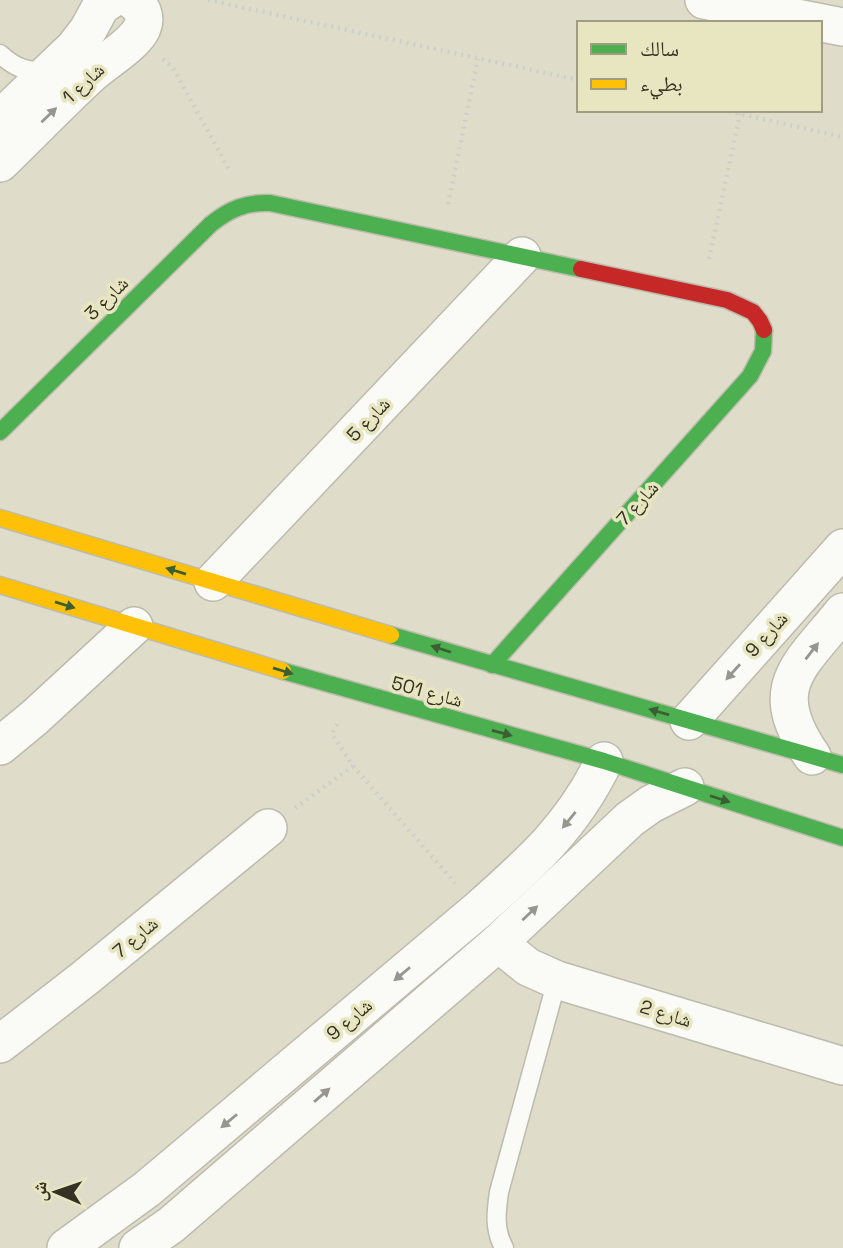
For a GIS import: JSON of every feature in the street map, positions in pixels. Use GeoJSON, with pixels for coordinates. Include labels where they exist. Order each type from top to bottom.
{"type":"FeatureCollection","features":[{"type":"Feature","properties":{"kind":"street","name":"شارع 1"},"geometry":{"type":"LineString","coordinates":[[0,120],[74,48],[101,6],[110,0]]}},
{"type":"Feature","properties":{"kind":"street"},"geometry":{"type":"LineString","coordinates":[[704,0],[812,21]]}},
{"type":"Feature","properties":{"kind":"street","name":"شارع 1"},"geometry":{"type":"LineString","coordinates":[[0,163],[90,75],[135,18]]}},
{"type":"Feature","properties":{"kind":"street"},"geometry":{"type":"LineString","coordinates":[[822,23],[843,27]]}},
{"type":"Feature","properties":{"kind":"street"},"geometry":{"type":"LineString","coordinates":[[247,202],[270,203],[702,295]]}},
{"type":"Feature","properties":{"kind":"street","name":"شارع 3"},"geometry":{"type":"LineString","coordinates":[[0,432],[211,224],[228,211],[247,202]]}},
{"type":"Feature","properties":{"kind":"street","name":"شارع 5"},"geometry":{"type":"LineString","coordinates":[[213,582],[522,256]]}},
{"type":"Feature","properties":{"kind":"street","name":"شارع 7"},"geometry":{"type":"LineString","coordinates":[[492,665],[750,376],[762,354],[766,332],[764,323],[757,314],[741,304],[702,295]]}},
{"type":"Feature","properties":{"kind":"street"},"geometry":{"type":"LineString","coordinates":[[0,519],[377,628],[492,665],[827,760]]}},
{"type":"Feature","properties":{"kind":"street","name":"شارع 9"},"geometry":{"type":"LineString","coordinates":[[690,721],[843,548]]}},
{"type":"Feature","properties":{"kind":"street","name":"شارع 501"},"geometry":{"type":"LineString","coordinates":[[0,585],[354,692],[604,761],[843,838]]}},
{"type":"Feature","properties":{"kind":"street"},"geometry":{"type":"LineString","coordinates":[[827,760],[799,737],[790,714],[789,687],[797,669],[843,612]]}},
{"type":"Feature","properties":{"kind":"street"},"geometry":{"type":"LineString","coordinates":[[0,746],[134,626]]}},
{"type":"Feature","properties":{"kind":"street","name":"شارع 9"},"geometry":{"type":"LineString","coordinates":[[66,1248],[147,1189],[519,873],[571,819],[604,761]]}},
{"type":"Feature","properties":{"kind":"street","name":"شارع 9"},"geometry":{"type":"LineString","coordinates":[[138,1248],[171,1237],[498,943],[630,819],[651,804],[685,788]]}},
{"type":"Feature","properties":{"kind":"street","name":"شارع 7"},"geometry":{"type":"LineString","coordinates":[[0,1044],[268,828]]}},
{"type":"Feature","properties":{"kind":"street","name":"شارع 2"},"geometry":{"type":"LineString","coordinates":[[498,943],[528,967],[557,980],[843,1066]]}},
{"type":"Feature","properties":{"kind":"street"},"geometry":{"type":"LineString","coordinates":[[147,1189],[171,1237]]}},
{"type":"Feature","properties":{"kind":"lane"},"geometry":{"type":"LineString","coordinates":[[0,54],[22,69],[50,69]]}},
{"type":"Feature","properties":{"kind":"lane"},"geometry":{"type":"LineString","coordinates":[[504,1248],[498,1236],[496,1217],[499,1192],[557,980]]}},
{"type":"Feature","properties":{"kind":"path"},"geometry":{"type":"LineString","coordinates":[[208,0],[577,80]]}},
{"type":"Feature","properties":{"kind":"path"},"geometry":{"type":"LineString","coordinates":[[135,18],[173,68],[247,202]]}},
{"type":"Feature","properties":{"kind":"path"},"geometry":{"type":"LineString","coordinates":[[441,239],[478,59]]}},
{"type":"Feature","properties":{"kind":"path"},"geometry":{"type":"LineString","coordinates":[[731,112],[843,137]]}},
{"type":"Feature","properties":{"kind":"path"},"geometry":{"type":"LineString","coordinates":[[702,295],[740,114]]}},
{"type":"Feature","properties":{"kind":"path"},"geometry":{"type":"LineString","coordinates":[[354,692],[332,734],[353,766],[478,910]]}},
{"type":"Feature","properties":{"kind":"path"},"geometry":{"type":"LineString","coordinates":[[268,828],[353,766]]}},
{"type":"Feature","properties":{"kind":"traffic: fast"},"geometry":{"type":"LineString","coordinates":[[0,432],[211,224],[232,210],[246,205],[270,203],[581,269]]}},
{"type":"Feature","properties":{"kind":"traffic: fast"},"geometry":{"type":"LineString","coordinates":[[492,665],[750,376],[763,351],[764,330]]}},
{"type":"Feature","properties":{"kind":"traffic: fast"},"geometry":{"type":"LineString","coordinates":[[391,635],[843,765]]}},
{"type":"Feature","properties":{"kind":"traffic: fast"},"geometry":{"type":"LineString","coordinates":[[283,671],[604,761],[843,838]]}},
{"type":"Feature","properties":{"kind":"traffic: slow"},"geometry":{"type":"LineString","coordinates":[[0,518],[391,635]]}},
{"type":"Feature","properties":{"kind":"traffic: slow"},"geometry":{"type":"LineString","coordinates":[[0,585],[283,671]]}},
{"type":"Feature","properties":{"kind":"traffic: jam"},"geometry":{"type":"LineString","coordinates":[[581,269],[727,300],[753,312],[764,330]]}}]}
